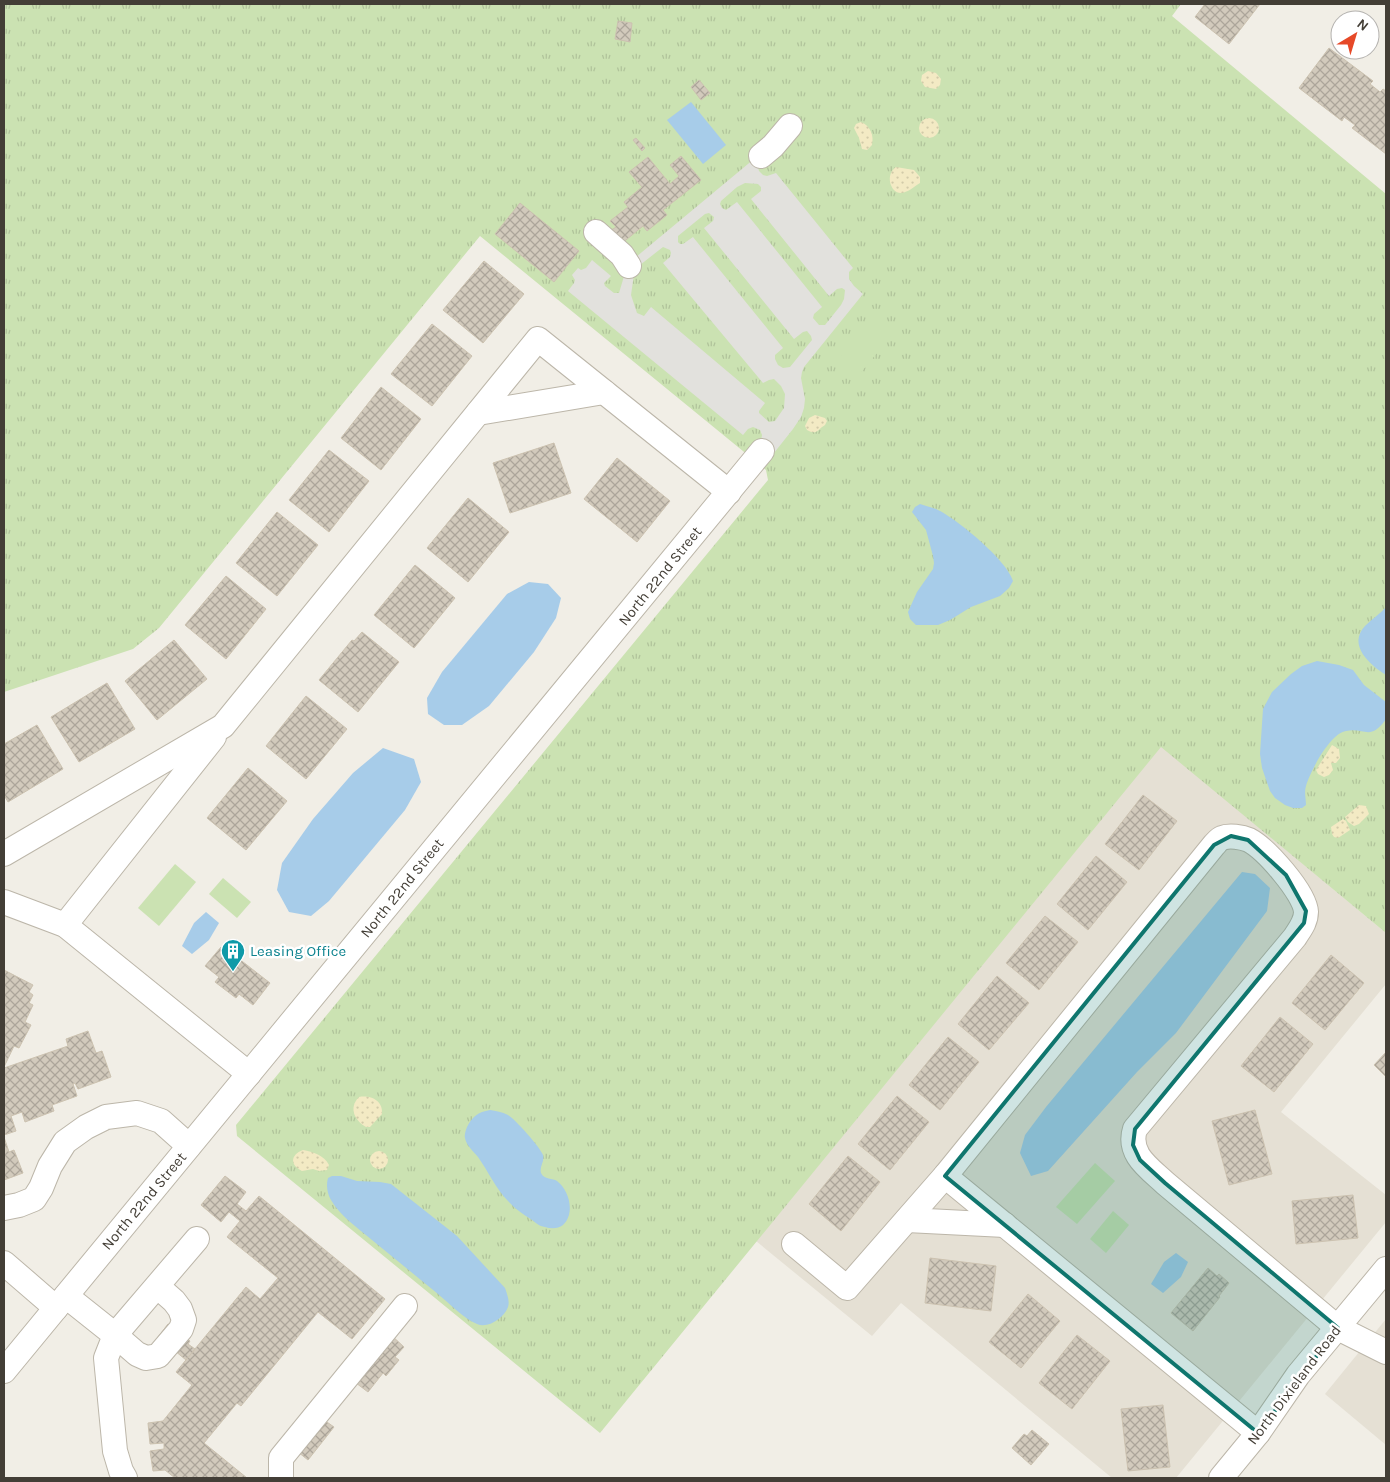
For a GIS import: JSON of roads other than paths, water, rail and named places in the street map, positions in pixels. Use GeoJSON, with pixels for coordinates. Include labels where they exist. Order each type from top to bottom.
{"type":"FeatureCollection","features":[{"type":"Feature","properties":{"kind":"street"},"geometry":{"type":"LineString","coordinates":[[761,156],[773,146],[790,126]]}},
{"type":"Feature","properties":{"kind":"street"},"geometry":{"type":"LineString","coordinates":[[596,232],[622,255],[629,266]]}},
{"type":"Feature","properties":{"kind":"street"},"geometry":{"type":"LineString","coordinates":[[65,925],[223,726],[538,339],[729,492]]}},
{"type":"Feature","properties":{"kind":"street"},"geometry":{"type":"LineString","coordinates":[[478,413],[604,392]]}},
{"type":"Feature","properties":{"kind":"street","name":"North 22nd Street"},"geometry":{"type":"LineString","coordinates":[[4,1371],[762,451]]}},
{"type":"Feature","properties":{"kind":"street"},"geometry":{"type":"LineString","coordinates":[[4,854],[223,726]]}},
{"type":"Feature","properties":{"kind":"street"},"geometry":{"type":"LineString","coordinates":[[794,1244],[847,1288],[946,1176],[1214,845],[1221,838],[1231,836],[1248,840],[1266,854],[1286,875],[1299,895],[1306,911],[1304,923],[1295,937],[1135,1129],[1133,1145],[1140,1160],[1165,1183],[1338,1328],[1386,1352]]}},
{"type":"Feature","properties":{"kind":"street"},"geometry":{"type":"LineString","coordinates":[[4,902],[65,925],[248,1074]]}},
{"type":"Feature","properties":{"kind":"street"},"geometry":{"type":"LineString","coordinates":[[4,1208],[19,1205],[34,1198],[65,1142],[86,1126],[106,1117],[137,1113],[161,1121],[190,1146]]}},
{"type":"Feature","properties":{"kind":"street"},"geometry":{"type":"LineString","coordinates":[[946,1176],[1258,1434]]}},
{"type":"Feature","properties":{"kind":"street"},"geometry":{"type":"LineString","coordinates":[[907,1220],[1005,1225]]}},
{"type":"Feature","properties":{"kind":"street"},"geometry":{"type":"LineString","coordinates":[[125,1478],[115,1451],[106,1358],[115,1335],[197,1239]]}},
{"type":"Feature","properties":{"kind":"street"},"geometry":{"type":"LineString","coordinates":[[4,1263],[61,1302],[115,1335],[137,1354],[146,1358],[158,1356],[176,1336],[184,1320],[180,1309],[174,1301],[158,1286]]}},
{"type":"Feature","properties":{"kind":"street","name":"North Dixieland Road"},"geometry":{"type":"LineString","coordinates":[[1221,1478],[1258,1434],[1298,1375],[1386,1269]]}},
{"type":"Feature","properties":{"kind":"street"},"geometry":{"type":"LineString","coordinates":[[281,1478],[281,1458],[405,1306]]}},
{"type":"Feature","properties":{"kind":"water"},"geometry":{"type":"Polygon","coordinates":[[[691,102],[726,145],[703,164],[667,120],[691,102]]]}},
{"type":"Feature","properties":{"kind":"water"},"geometry":{"type":"Polygon","coordinates":[[[920,504],[945,514],[980,540],[1009,572],[1013,581],[1009,588],[1000,596],[971,607],[938,625],[916,625],[910,619],[908,612],[917,592],[933,569],[934,563],[926,530],[912,512],[920,504]]]}},
{"type":"Feature","properties":{"kind":"water"},"geometry":{"type":"Polygon","coordinates":[[[529,582],[548,584],[561,598],[556,618],[534,652],[489,706],[462,725],[444,725],[428,714],[427,698],[442,672],[507,594],[529,582]]]}},
{"type":"Feature","properties":{"kind":"water"},"geometry":{"type":"Polygon","coordinates":[[[1386,607],[1386,675],[1373,666],[1363,654],[1358,640],[1365,626],[1386,607]]]}},
{"type":"Feature","properties":{"kind":"water"},"geometry":{"type":"Polygon","coordinates":[[[1317,661],[1353,670],[1364,685],[1386,702],[1386,719],[1376,730],[1371,732],[1346,731],[1334,738],[1316,763],[1308,780],[1305,791],[1306,805],[1302,808],[1293,808],[1275,798],[1270,791],[1262,768],[1260,754],[1263,709],[1272,692],[1291,674],[1302,666],[1317,661]]]}},
{"type":"Feature","properties":{"kind":"water"},"geometry":{"type":"Polygon","coordinates":[[[383,748],[414,759],[421,782],[405,810],[329,901],[311,916],[289,912],[277,890],[282,863],[313,819],[353,773],[383,748]]]}},
{"type":"Feature","properties":{"kind":"water"},"geometry":{"type":"Polygon","coordinates":[[[1242,872],[1255,874],[1270,888],[1267,911],[1176,1033],[1137,1072],[1048,1171],[1031,1176],[1020,1153],[1025,1135],[1046,1107],[1242,872]]]}},
{"type":"Feature","properties":{"kind":"water"},"geometry":{"type":"Polygon","coordinates":[[[206,912],[219,923],[209,940],[192,954],[182,946],[194,923],[206,912]]]}},
{"type":"Feature","properties":{"kind":"water"},"geometry":{"type":"Polygon","coordinates":[[[490,1110],[501,1112],[512,1118],[543,1155],[542,1175],[557,1181],[568,1196],[569,1215],[563,1225],[557,1228],[541,1226],[513,1206],[500,1191],[470,1148],[465,1138],[467,1127],[476,1116],[490,1110]]]}},
{"type":"Feature","properties":{"kind":"water"},"geometry":{"type":"Polygon","coordinates":[[[341,1176],[357,1181],[391,1184],[457,1236],[505,1288],[509,1305],[503,1315],[491,1324],[481,1325],[462,1315],[344,1217],[331,1200],[328,1192],[328,1178],[341,1176]]]}},
{"type":"Feature","properties":{"kind":"water"},"geometry":{"type":"Polygon","coordinates":[[[1176,1253],[1188,1262],[1181,1277],[1163,1293],[1151,1284],[1164,1262],[1176,1253]]]}},
{"type":"Feature","properties":{"kind":"place","name":"Leasing Office"},"geometry":{"type":"Point","coordinates":[233,972]}}]}
